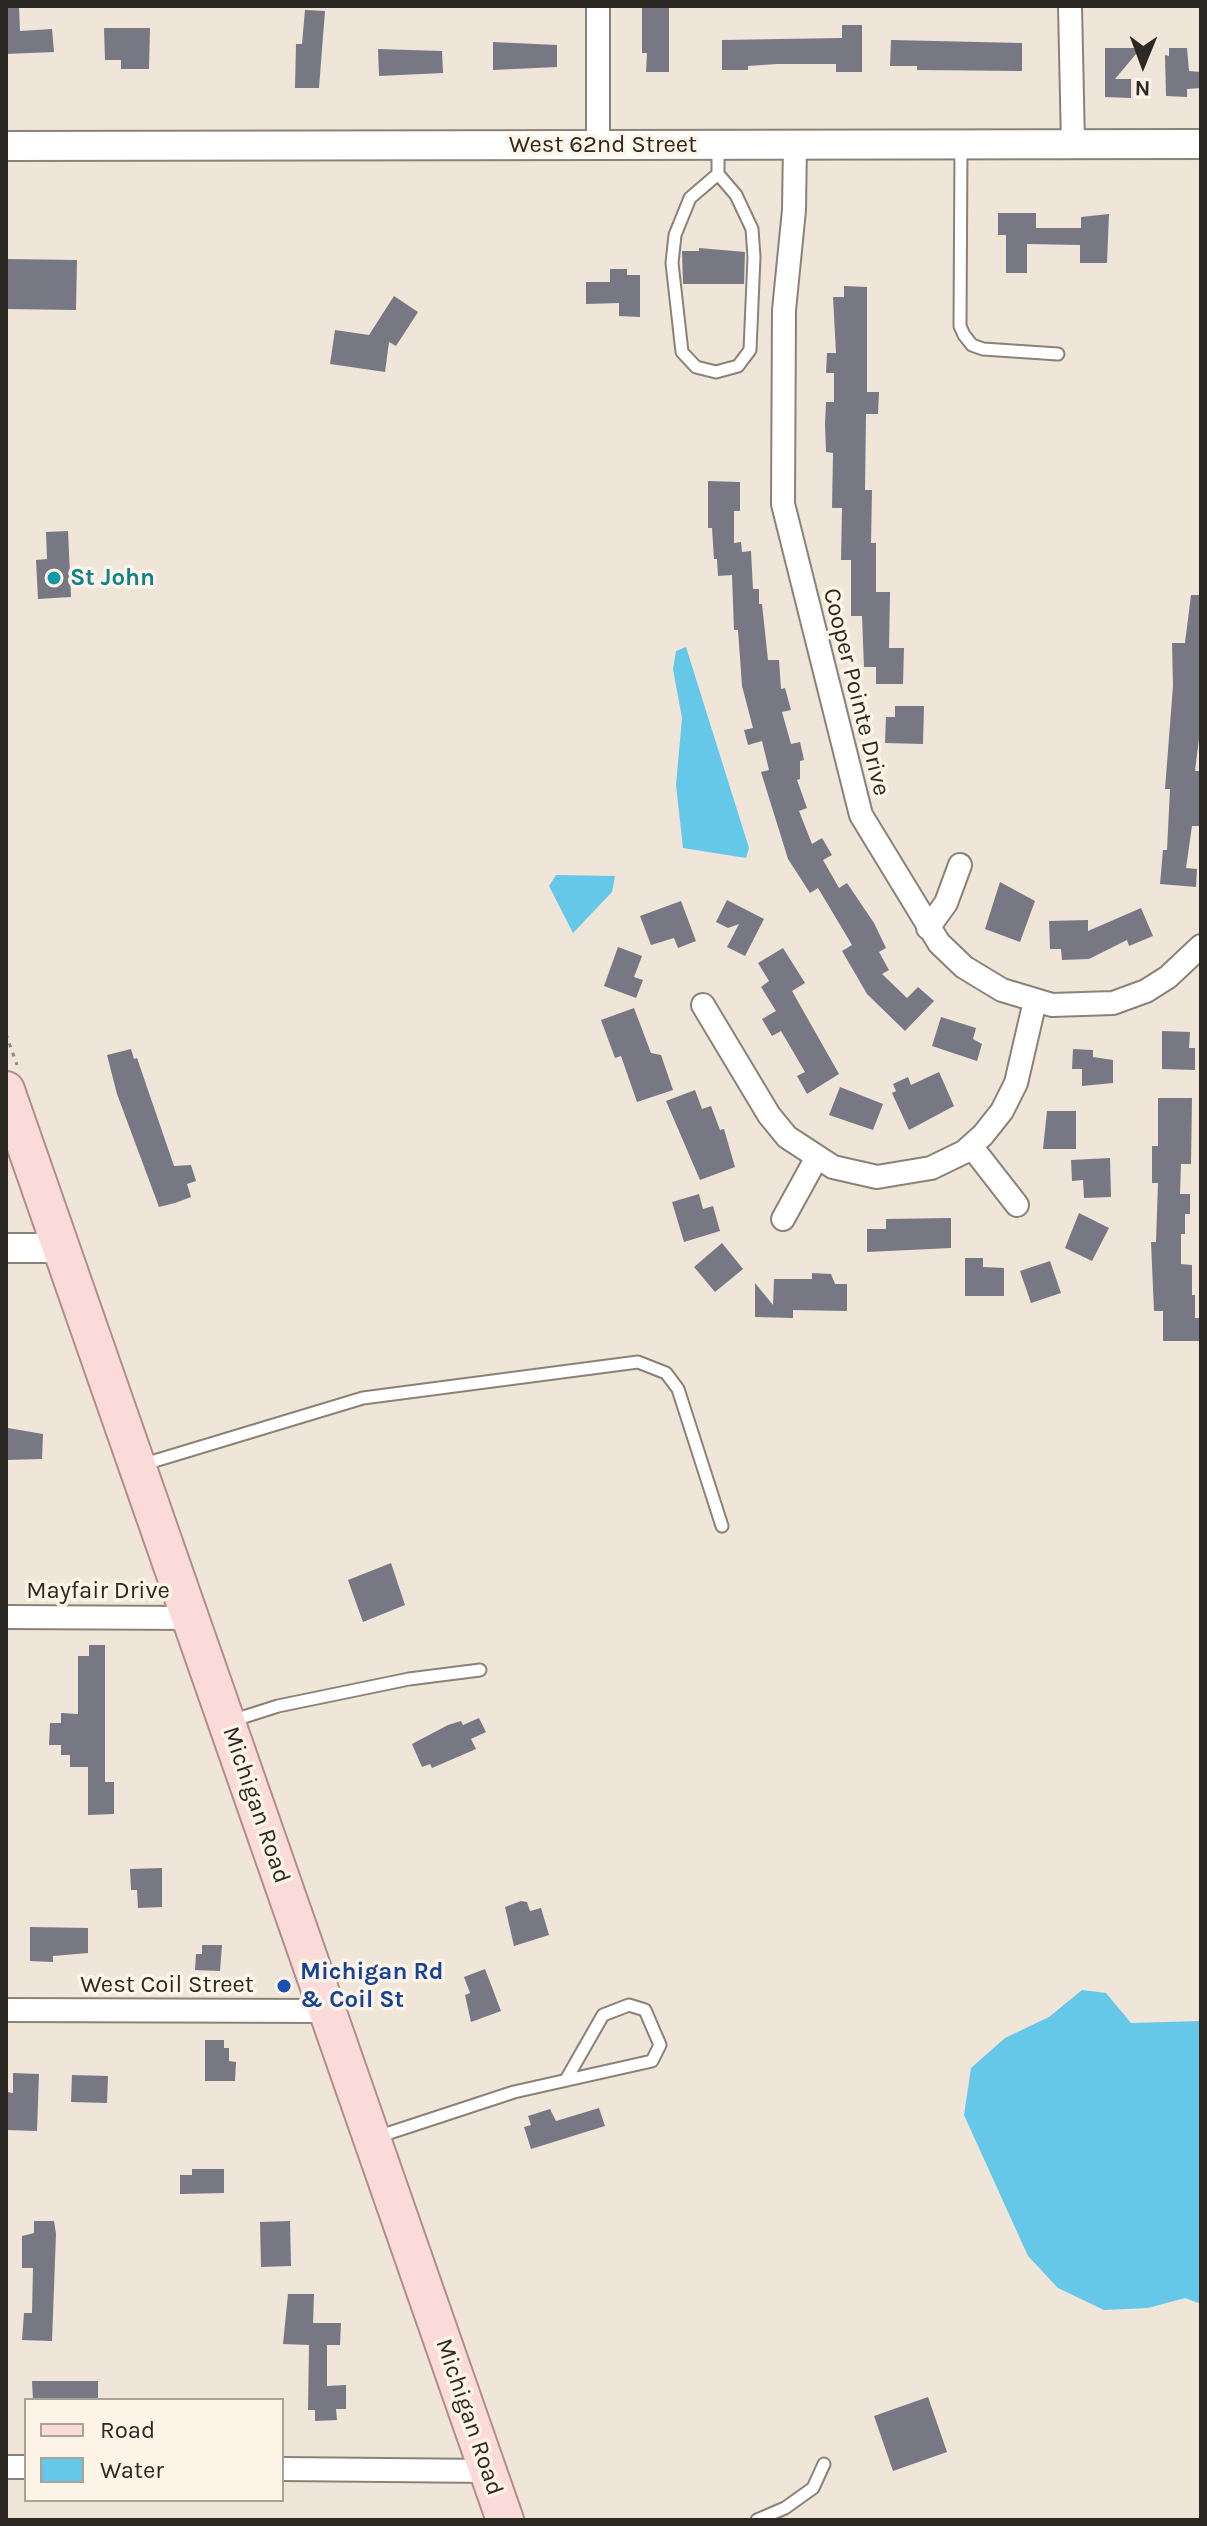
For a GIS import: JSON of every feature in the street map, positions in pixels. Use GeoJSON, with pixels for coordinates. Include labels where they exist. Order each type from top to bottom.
{"type":"FeatureCollection","features":[{"type":"Feature","properties":{"kind":"main road","name":"Michigan Road"},"geometry":{"type":"LineString","coordinates":[[6,1090],[505,2520]]}},
{"type":"Feature","properties":{"kind":"street"},"geometry":{"type":"LineString","coordinates":[[598,6],[598,144]]}},
{"type":"Feature","properties":{"kind":"street"},"geometry":{"type":"LineString","coordinates":[[1070,6],[1073,144]]}},
{"type":"Feature","properties":{"kind":"street","name":"Cooper Pointe Drive"},"geometry":{"type":"LineString","coordinates":[[795,144],[794,210],[784,310],[782,482],[785,515],[855,799],[866,825],[928,928],[951,956],[978,978],[1035,1001],[1087,1006],[1113,1003],[1153,987],[1199,953]]}},
{"type":"Feature","properties":{"kind":"street","name":"West 62nd Street"},"geometry":{"type":"LineString","coordinates":[[6,146],[1201,144]]}},
{"type":"Feature","properties":{"kind":"street"},"geometry":{"type":"LineString","coordinates":[[928,928],[946,903],[960,865]]}},
{"type":"Feature","properties":{"kind":"street"},"geometry":{"type":"LineString","coordinates":[[703,1005],[773,1121],[816,1159],[841,1170],[895,1176],[948,1161],[971,1146],[994,1123],[1010,1097],[1035,1001]]}},
{"type":"Feature","properties":{"kind":"street"},"geometry":{"type":"LineString","coordinates":[[971,1146],[1017,1205]]}},
{"type":"Feature","properties":{"kind":"street"},"geometry":{"type":"LineString","coordinates":[[783,1219],[816,1159]]}},
{"type":"Feature","properties":{"kind":"street"},"geometry":{"type":"LineString","coordinates":[[6,1248],[62,1248]]}},
{"type":"Feature","properties":{"kind":"street","name":"Mayfair Drive"},"geometry":{"type":"LineString","coordinates":[[6,1617],[191,1618]]}},
{"type":"Feature","properties":{"kind":"street","name":"West Coil Street"},"geometry":{"type":"LineString","coordinates":[[6,2010],[328,2011]]}},
{"type":"Feature","properties":{"kind":"street"},"geometry":{"type":"LineString","coordinates":[[284,2469],[489,2471]]}},
{"type":"Feature","properties":{"kind":"lane"},"geometry":{"type":"LineString","coordinates":[[961,144],[960,326],[964,335],[972,345],[983,349],[1058,354]]}},
{"type":"Feature","properties":{"kind":"lane"},"geometry":{"type":"LineString","coordinates":[[718,145],[718,174],[736,195],[752,229],[754,257],[750,350],[738,366],[716,372],[696,367],[682,352],[672,263],[675,235],[690,198],[718,174]]}},
{"type":"Feature","properties":{"kind":"lane"},"geometry":{"type":"LineString","coordinates":[[137,1466],[363,1398],[638,1362],[666,1373],[678,1389],[722,1526]]}},
{"type":"Feature","properties":{"kind":"lane"},"geometry":{"type":"LineString","coordinates":[[227,1723],[278,1706],[409,1679],[480,1670]]}},
{"type":"Feature","properties":{"kind":"lane"},"geometry":{"type":"LineString","coordinates":[[372,2138],[567,2078],[652,2061],[660,2045],[645,2010],[629,2005],[603,2015],[567,2078]]}},
{"type":"Feature","properties":{"kind":"lane"},"geometry":{"type":"LineString","coordinates":[[757,2520],[785,2508],[813,2488],[824,2464]]}},
{"type":"Feature","properties":{"kind":"water"},"geometry":{"type":"Polygon","coordinates":[[[686,647],[749,848],[746,858],[683,848],[676,785],[682,718],[673,669],[676,651],[686,647]]]}},
{"type":"Feature","properties":{"kind":"water"},"geometry":{"type":"Polygon","coordinates":[[[556,875],[615,876],[612,892],[573,933],[549,886],[556,875]]]}},
{"type":"Feature","properties":{"kind":"water"},"geometry":{"type":"Polygon","coordinates":[[[1082,1990],[1106,1993],[1131,2023],[1201,2021],[1201,2304],[1185,2298],[1148,2308],[1104,2310],[1058,2288],[1028,2256],[964,2115],[971,2068],[1005,2038],[1049,2017],[1082,1990]]]}},
{"type":"Feature","properties":{"kind":"building"},"geometry":{"type":"Polygon","coordinates":[[[6,6],[19,6],[20,31],[52,29],[54,52],[6,54],[6,6]]]}},
{"type":"Feature","properties":{"kind":"building"},"geometry":{"type":"Polygon","coordinates":[[[642,6],[669,6],[669,72],[646,72],[647,53],[642,53],[642,6]]]}},
{"type":"Feature","properties":{"kind":"building"},"geometry":{"type":"Polygon","coordinates":[[[305,10],[325,11],[319,88],[295,88],[296,44],[302,44],[305,10]]]}},
{"type":"Feature","properties":{"kind":"building"},"geometry":{"type":"Polygon","coordinates":[[[842,25],[862,25],[862,72],[836,72],[836,64],[777,64],[748,66],[748,70],[722,70],[722,40],[842,38],[842,25]]]}},
{"type":"Feature","properties":{"kind":"building"},"geometry":{"type":"Polygon","coordinates":[[[104,28],[150,28],[149,69],[121,69],[121,60],[105,60],[104,28]]]}},
{"type":"Feature","properties":{"kind":"building"},"geometry":{"type":"Polygon","coordinates":[[[891,40],[1022,43],[1022,71],[917,70],[917,66],[890,66],[891,40]]]}},
{"type":"Feature","properties":{"kind":"building"},"geometry":{"type":"Polygon","coordinates":[[[493,42],[557,45],[557,67],[493,70],[493,42]]]}},
{"type":"Feature","properties":{"kind":"building"},"geometry":{"type":"Polygon","coordinates":[[[1105,48],[1141,48],[1115,79],[1131,79],[1131,98],[1105,97],[1105,48]]]}},
{"type":"Feature","properties":{"kind":"building"},"geometry":{"type":"Polygon","coordinates":[[[1169,48],[1187,48],[1189,71],[1201,72],[1201,88],[1187,89],[1187,97],[1166,96],[1165,55],[1169,56],[1169,48]]]}},
{"type":"Feature","properties":{"kind":"building"},"geometry":{"type":"Polygon","coordinates":[[[378,49],[442,51],[443,73],[379,76],[378,49]]]}},
{"type":"Feature","properties":{"kind":"building"},"geometry":{"type":"Polygon","coordinates":[[[998,213],[1036,213],[1036,228],[1081,228],[1081,217],[1109,214],[1107,263],[1080,263],[1080,245],[1027,244],[1027,273],[1006,273],[1006,235],[998,235],[998,213]]]}},
{"type":"Feature","properties":{"kind":"building"},"geometry":{"type":"Polygon","coordinates":[[[699,248],[745,252],[744,284],[683,284],[682,251],[699,251],[699,248]]]}},
{"type":"Feature","properties":{"kind":"building"},"geometry":{"type":"Polygon","coordinates":[[[6,259],[77,260],[76,310],[6,309],[6,259]]]}},
{"type":"Feature","properties":{"kind":"building"},"geometry":{"type":"Polygon","coordinates":[[[610,269],[627,269],[627,275],[640,275],[640,317],[619,316],[619,303],[586,304],[586,282],[610,282],[610,269]]]}},
{"type":"Feature","properties":{"kind":"building"},"geometry":{"type":"Polygon","coordinates":[[[844,286],[867,287],[867,392],[879,392],[878,414],[866,414],[865,490],[872,490],[871,543],[876,543],[876,592],[890,592],[889,648],[904,648],[903,684],[876,684],[876,667],[864,667],[862,616],[851,616],[851,560],[841,560],[842,508],[832,508],[833,453],[826,452],[825,424],[826,402],[834,402],[834,373],[826,373],[827,353],[836,353],[833,297],[844,297],[844,286]]]}},
{"type":"Feature","properties":{"kind":"building"},"geometry":{"type":"Polygon","coordinates":[[[394,296],[418,312],[396,346],[389,342],[385,372],[330,364],[335,330],[369,335],[394,296]]]}},
{"type":"Feature","properties":{"kind":"building"},"geometry":{"type":"Polygon","coordinates":[[[708,481],[740,482],[740,511],[734,511],[734,543],[741,542],[742,552],[751,551],[753,589],[759,589],[768,660],[779,660],[781,689],[785,688],[791,710],[782,712],[791,744],[800,742],[804,760],[800,761],[800,779],[797,780],[807,808],[799,811],[812,844],[822,838],[832,855],[823,860],[839,888],[847,883],[874,923],[886,948],[879,952],[889,970],[882,974],[907,998],[918,987],[934,1001],[905,1031],[867,994],[842,951],[852,945],[818,888],[810,893],[788,859],[761,772],[769,770],[762,741],[748,745],[744,730],[753,728],[742,686],[738,630],[734,630],[732,575],[718,576],[712,528],[708,528],[708,481]]]}},
{"type":"Feature","properties":{"kind":"building","name":"St John"},"geometry":{"type":"Polygon","coordinates":[[[68,531],[71,597],[38,599],[36,560],[47,559],[46,532],[68,531]]]}},
{"type":"Feature","properties":{"kind":"building"},"geometry":{"type":"Polygon","coordinates":[[[1191,595],[1201,595],[1201,723],[1195,771],[1201,771],[1201,826],[1192,826],[1186,868],[1197,869],[1196,887],[1160,884],[1163,850],[1167,850],[1170,789],[1165,789],[1173,686],[1172,643],[1185,643],[1191,595]]]}},
{"type":"Feature","properties":{"kind":"building"},"geometry":{"type":"Polygon","coordinates":[[[895,706],[924,706],[923,744],[885,743],[886,717],[895,717],[895,706]]]}},
{"type":"Feature","properties":{"kind":"building"},"geometry":{"type":"Polygon","coordinates":[[[1000,882],[1035,901],[1020,942],[985,929],[1000,882]]]}},
{"type":"Feature","properties":{"kind":"building"},"geometry":{"type":"Polygon","coordinates":[[[727,900],[764,919],[745,956],[727,947],[739,924],[728,928],[716,922],[727,900]]]}},
{"type":"Feature","properties":{"kind":"building"},"geometry":{"type":"Polygon","coordinates":[[[681,901],[696,941],[678,948],[674,938],[651,945],[640,916],[681,901]]]}},
{"type":"Feature","properties":{"kind":"building"},"geometry":{"type":"Polygon","coordinates":[[[1141,908],[1153,936],[1129,946],[1127,940],[1089,959],[1062,960],[1061,949],[1050,949],[1049,921],[1088,920],[1088,931],[1141,908]]]}},
{"type":"Feature","properties":{"kind":"building"},"geometry":{"type":"Polygon","coordinates":[[[618,947],[642,956],[634,977],[643,980],[636,998],[604,986],[618,947]]]}},
{"type":"Feature","properties":{"kind":"building"},"geometry":{"type":"Polygon","coordinates":[[[783,948],[805,983],[792,991],[839,1074],[807,1094],[797,1076],[805,1072],[781,1031],[772,1036],[762,1019],[776,1011],[761,987],[769,981],[758,963],[783,948]]]}},
{"type":"Feature","properties":{"kind":"building"},"geometry":{"type":"Polygon","coordinates":[[[634,1008],[651,1053],[661,1055],[673,1090],[637,1102],[621,1056],[615,1058],[601,1020],[634,1008]]]}},
{"type":"Feature","properties":{"kind":"building"},"geometry":{"type":"Polygon","coordinates":[[[941,1017],[976,1028],[973,1039],[982,1044],[977,1061],[932,1046],[941,1017]]]}},
{"type":"Feature","properties":{"kind":"building"},"geometry":{"type":"Polygon","coordinates":[[[1162,1031],[1190,1032],[1189,1048],[1195,1048],[1195,1070],[1162,1069],[1162,1031]]]}},
{"type":"Feature","properties":{"kind":"building"},"geometry":{"type":"Polygon","coordinates":[[[131,1049],[134,1059],[137,1058],[174,1166],[191,1165],[196,1181],[187,1184],[191,1197],[159,1207],[117,1094],[107,1055],[131,1049]]]}},
{"type":"Feature","properties":{"kind":"building"},"geometry":{"type":"Polygon","coordinates":[[[1073,1049],[1093,1050],[1093,1057],[1113,1060],[1113,1083],[1082,1086],[1082,1069],[1072,1069],[1073,1049]]]}},
{"type":"Feature","properties":{"kind":"building"},"geometry":{"type":"Polygon","coordinates":[[[939,1072],[954,1106],[909,1130],[892,1093],[896,1091],[893,1084],[908,1077],[911,1085],[939,1072]]]}},
{"type":"Feature","properties":{"kind":"building"},"geometry":{"type":"Polygon","coordinates":[[[840,1087],[883,1104],[873,1130],[829,1115],[840,1087]]]}},
{"type":"Feature","properties":{"kind":"building"},"geometry":{"type":"Polygon","coordinates":[[[695,1090],[702,1109],[711,1106],[720,1130],[724,1129],[735,1167],[700,1180],[666,1101],[695,1090]]]}},
{"type":"Feature","properties":{"kind":"building"},"geometry":{"type":"Polygon","coordinates":[[[1158,1098],[1192,1098],[1191,1164],[1181,1164],[1180,1194],[1190,1194],[1190,1214],[1185,1214],[1185,1234],[1181,1234],[1181,1264],[1192,1265],[1192,1295],[1195,1295],[1195,1318],[1201,1318],[1201,1341],[1163,1341],[1163,1311],[1154,1311],[1151,1242],[1156,1242],[1158,1183],[1152,1183],[1152,1146],[1158,1146],[1158,1098]]]}},
{"type":"Feature","properties":{"kind":"building"},"geometry":{"type":"Polygon","coordinates":[[[1047,1111],[1076,1111],[1076,1149],[1043,1149],[1047,1111]]]}},
{"type":"Feature","properties":{"kind":"building"},"geometry":{"type":"Polygon","coordinates":[[[1110,1158],[1111,1197],[1084,1198],[1083,1180],[1072,1181],[1071,1160],[1110,1158]]]}},
{"type":"Feature","properties":{"kind":"building"},"geometry":{"type":"Polygon","coordinates":[[[699,1194],[703,1209],[713,1206],[720,1231],[684,1242],[672,1202],[699,1194]]]}},
{"type":"Feature","properties":{"kind":"building"},"geometry":{"type":"Polygon","coordinates":[[[1079,1213],[1109,1228],[1092,1261],[1065,1248],[1079,1213]]]}},
{"type":"Feature","properties":{"kind":"building"},"geometry":{"type":"Polygon","coordinates":[[[951,1218],[951,1248],[867,1252],[867,1229],[886,1229],[886,1219],[951,1218]]]}},
{"type":"Feature","properties":{"kind":"building"},"geometry":{"type":"Polygon","coordinates":[[[722,1243],[743,1269],[715,1292],[694,1267],[722,1243]]]}},
{"type":"Feature","properties":{"kind":"building"},"geometry":{"type":"Polygon","coordinates":[[[965,1258],[983,1258],[983,1267],[1004,1268],[1004,1296],[965,1296],[965,1258]]]}},
{"type":"Feature","properties":{"kind":"building"},"geometry":{"type":"Polygon","coordinates":[[[1050,1261],[1061,1293],[1031,1303],[1020,1271],[1050,1261]]]}},
{"type":"Feature","properties":{"kind":"building"},"geometry":{"type":"Polygon","coordinates":[[[812,1273],[831,1274],[835,1284],[847,1284],[847,1311],[793,1310],[793,1318],[755,1317],[755,1283],[773,1305],[774,1279],[812,1279],[812,1273]]]}},
{"type":"Feature","properties":{"kind":"building"},"geometry":{"type":"Polygon","coordinates":[[[8,1428],[43,1434],[42,1459],[6,1460],[8,1428]]]}},
{"type":"Feature","properties":{"kind":"building"},"geometry":{"type":"Polygon","coordinates":[[[391,1563],[405,1605],[363,1622],[348,1580],[391,1563]]]}},
{"type":"Feature","properties":{"kind":"building"},"geometry":{"type":"Polygon","coordinates":[[[89,1645],[105,1645],[105,1782],[114,1782],[114,1814],[88,1815],[88,1767],[70,1767],[70,1755],[61,1755],[61,1745],[49,1745],[50,1723],[61,1723],[61,1713],[78,1714],[78,1656],[89,1656],[89,1645]]]}},
{"type":"Feature","properties":{"kind":"building"},"geometry":{"type":"Polygon","coordinates":[[[479,1718],[486,1732],[471,1739],[476,1749],[432,1768],[430,1764],[422,1767],[412,1744],[448,1725],[461,1721],[463,1725],[479,1718]]]}},
{"type":"Feature","properties":{"kind":"building"},"geometry":{"type":"Polygon","coordinates":[[[162,1868],[162,1907],[138,1908],[137,1890],[131,1890],[130,1869],[162,1868]]]}},
{"type":"Feature","properties":{"kind":"building"},"geometry":{"type":"Polygon","coordinates":[[[527,1902],[530,1911],[541,1908],[549,1935],[514,1946],[505,1907],[527,1902]]]}},
{"type":"Feature","properties":{"kind":"building"},"geometry":{"type":"Polygon","coordinates":[[[30,1927],[88,1928],[88,1953],[53,1956],[53,1962],[30,1961],[30,1927]]]}},
{"type":"Feature","properties":{"kind":"building"},"geometry":{"type":"Polygon","coordinates":[[[202,1945],[222,1945],[220,1971],[195,1970],[196,1954],[202,1954],[202,1945]]]}},
{"type":"Feature","properties":{"kind":"building"},"geometry":{"type":"Polygon","coordinates":[[[485,1969],[501,2011],[471,2022],[465,1995],[470,1993],[464,1977],[485,1969]]]}},
{"type":"Feature","properties":{"kind":"building"},"geometry":{"type":"Polygon","coordinates":[[[205,2040],[224,2040],[224,2048],[229,2048],[229,2061],[236,2062],[235,2081],[205,2081],[205,2040]]]}},
{"type":"Feature","properties":{"kind":"building"},"geometry":{"type":"Polygon","coordinates":[[[13,2073],[39,2074],[37,2131],[6,2130],[7,2092],[13,2093],[13,2073]]]}},
{"type":"Feature","properties":{"kind":"building"},"geometry":{"type":"Polygon","coordinates":[[[72,2075],[108,2076],[107,2103],[71,2102],[72,2075]]]}},
{"type":"Feature","properties":{"kind":"building"},"geometry":{"type":"Polygon","coordinates":[[[599,2108],[605,2126],[531,2149],[524,2127],[531,2125],[528,2116],[550,2109],[556,2121],[599,2108]]]}},
{"type":"Feature","properties":{"kind":"building"},"geometry":{"type":"Polygon","coordinates":[[[192,2169],[224,2169],[224,2193],[180,2194],[180,2175],[192,2175],[192,2169]]]}},
{"type":"Feature","properties":{"kind":"building"},"geometry":{"type":"Polygon","coordinates":[[[34,2221],[54,2221],[56,2234],[52,2341],[22,2340],[24,2313],[32,2313],[33,2268],[22,2268],[22,2236],[34,2233],[34,2221]]]}},
{"type":"Feature","properties":{"kind":"building"},"geometry":{"type":"Polygon","coordinates":[[[290,2221],[291,2266],[261,2267],[260,2222],[290,2221]]]}},
{"type":"Feature","properties":{"kind":"building"},"geometry":{"type":"Polygon","coordinates":[[[288,2294],[314,2294],[313,2323],[341,2323],[340,2345],[327,2345],[327,2386],[346,2385],[346,2409],[336,2409],[337,2420],[315,2421],[315,2410],[308,2410],[309,2345],[283,2344],[288,2294]]]}},
{"type":"Feature","properties":{"kind":"building"},"geometry":{"type":"Polygon","coordinates":[[[32,2381],[98,2381],[98,2398],[33,2398],[32,2381]]]}},
{"type":"Feature","properties":{"kind":"building"},"geometry":{"type":"Polygon","coordinates":[[[928,2397],[947,2452],[893,2471],[874,2416],[928,2397]]]}},
{"type":"Feature","properties":{"kind":"place","name":"St John"},"geometry":{"type":"Point","coordinates":[54,578]}},
{"type":"Feature","properties":{"kind":"place","name":"Michigan Rd & Coil St"},"geometry":{"type":"Point","coordinates":[284,1986]}}]}
